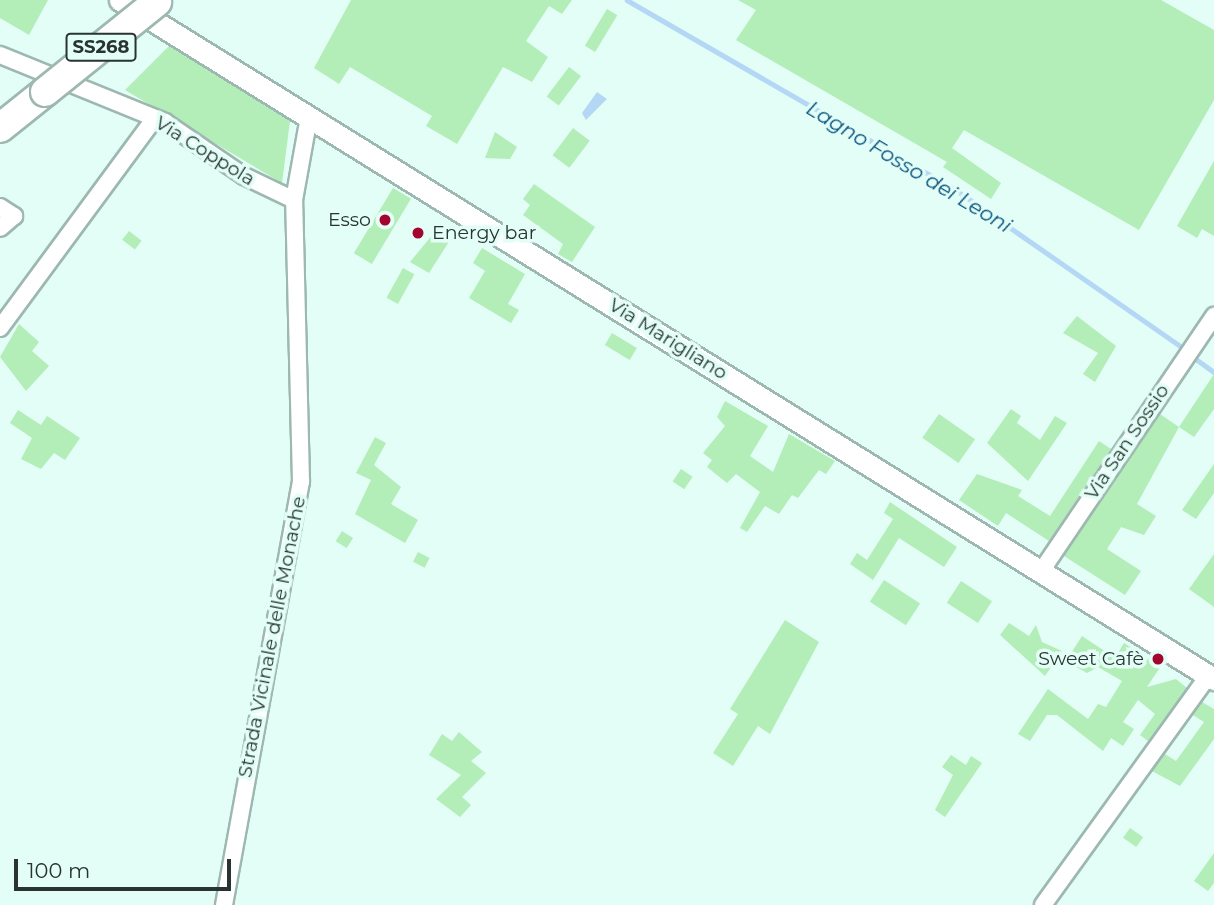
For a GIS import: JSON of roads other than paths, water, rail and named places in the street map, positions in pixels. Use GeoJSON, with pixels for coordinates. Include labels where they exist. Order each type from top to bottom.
{"type":"FeatureCollection","features":[{"type":"Feature","properties":{"kind":"highway","name":"SS268"},"geometry":{"type":"LineString","coordinates":[[0,128],[158,1]]}},
{"type":"Feature","properties":{"kind":"street","name":"Via Marigliano"},"geometry":{"type":"LineString","coordinates":[[120,0],[1211,677]]}},
{"type":"Feature","properties":{"kind":"street","name":"Via Coppola"},"geometry":{"type":"LineString","coordinates":[[4,62],[155,118],[294,200]]}},
{"type":"Feature","properties":{"kind":"street","name":"Strada Vicinale delle Monache"},"geometry":{"type":"LineString","coordinates":[[224,905],[301,482],[294,200],[309,117]]}},
{"type":"Feature","properties":{"kind":"street"},"geometry":{"type":"LineString","coordinates":[[0,328],[155,118]]}},
{"type":"Feature","properties":{"kind":"street"},"geometry":{"type":"LineString","coordinates":[[0,207],[14,216],[0,228]]}},
{"type":"Feature","properties":{"kind":"street","name":"Via San Sossio"},"geometry":{"type":"LineString","coordinates":[[1042,570],[1214,316]]}},
{"type":"Feature","properties":{"kind":"street"},"geometry":{"type":"LineString","coordinates":[[1043,905],[1211,677]]}},
{"type":"Feature","properties":{"kind":"water"},"geometry":{"type":"Polygon","coordinates":[[[597,92],[607,99],[586,120],[582,113],[597,92]]]}},
{"type":"Feature","properties":{"kind":"waterway","name":"Lagno Fosso dei Leoni"},"geometry":{"type":"LineString","coordinates":[[627,0],[956,190],[1182,347]]}},
{"type":"Feature","properties":{"kind":"waterway","name":"Lagno Fosso dei Leoni"},"geometry":{"type":"LineString","coordinates":[[1196,359],[1214,372]]}},
{"type":"Feature","properties":{"kind":"place","name":"Esso"},"geometry":{"type":"Point","coordinates":[385,220]}},
{"type":"Feature","properties":{"kind":"place","name":"Energy bar"},"geometry":{"type":"Point","coordinates":[418,233]}},
{"type":"Feature","properties":{"kind":"place","name":"Sweet Cafè"},"geometry":{"type":"Point","coordinates":[1158,659]}}]}
